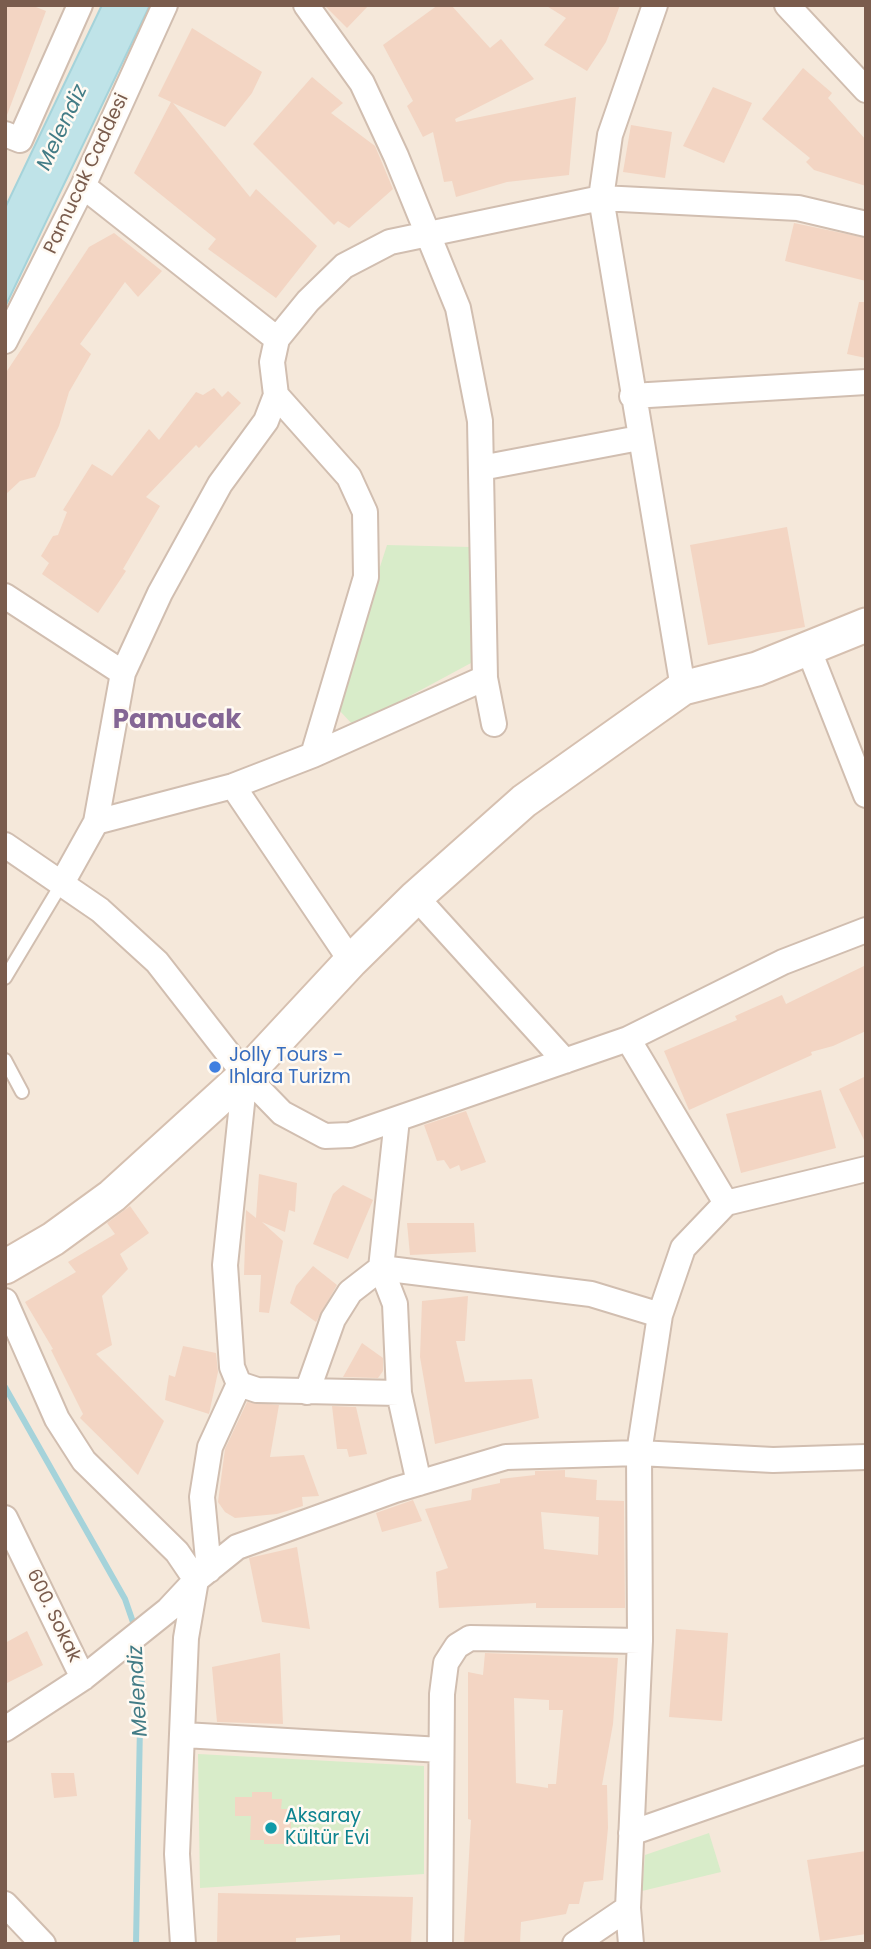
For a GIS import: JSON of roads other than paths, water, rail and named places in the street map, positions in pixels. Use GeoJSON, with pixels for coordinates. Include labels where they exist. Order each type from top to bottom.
{"type":"FeatureCollection","features":[{"type":"Feature","properties":{"kind":"main road"},"geometry":{"type":"LineString","coordinates":[[5,1267],[52,1239],[113,1196],[245,1075],[351,961],[416,897],[524,801],[683,688],[757,668],[866,625]]}},
{"type":"Feature","properties":{"kind":"street"},"geometry":{"type":"LineString","coordinates":[[5,134],[20,140],[80,5]]}},
{"type":"Feature","properties":{"kind":"street","name":"Pamucak Caddesi"},"geometry":{"type":"LineString","coordinates":[[5,341],[83,186],[165,5]]}},
{"type":"Feature","properties":{"kind":"street"},"geometry":{"type":"LineString","coordinates":[[306,5],[362,83],[429,233],[458,308],[481,421],[485,678],[494,724]]}},
{"type":"Feature","properties":{"kind":"street"},"geometry":{"type":"LineString","coordinates":[[655,5],[610,135],[601,198],[639,438],[683,688]]}},
{"type":"Feature","properties":{"kind":"street"},"geometry":{"type":"LineString","coordinates":[[787,5],[866,90]]}},
{"type":"Feature","properties":{"kind":"street"},"geometry":{"type":"LineString","coordinates":[[83,186],[277,339]]}},
{"type":"Feature","properties":{"kind":"street"},"geometry":{"type":"LineString","coordinates":[[62,883],[96,822],[123,673],[160,593],[220,484],[266,421],[276,395],[272,362],[277,339],[308,301],[344,267],[390,243],[601,198],[798,208],[866,223]]}},
{"type":"Feature","properties":{"kind":"street"},"geometry":{"type":"LineString","coordinates":[[632,396],[866,382]]}},
{"type":"Feature","properties":{"kind":"street"},"geometry":{"type":"LineString","coordinates":[[276,395],[349,477],[365,512],[366,577],[313,755]]}},
{"type":"Feature","properties":{"kind":"street"},"geometry":{"type":"LineString","coordinates":[[481,468],[639,438]]}},
{"type":"Feature","properties":{"kind":"street"},"geometry":{"type":"LineString","coordinates":[[5,596],[123,673]]}},
{"type":"Feature","properties":{"kind":"street"},"geometry":{"type":"LineString","coordinates":[[808,648],[866,795]]}},
{"type":"Feature","properties":{"kind":"street"},"geometry":{"type":"LineString","coordinates":[[96,822],[233,786],[313,755],[485,678]]}},
{"type":"Feature","properties":{"kind":"street"},"geometry":{"type":"LineString","coordinates":[[233,786],[351,961]]}},
{"type":"Feature","properties":{"kind":"street"},"geometry":{"type":"LineString","coordinates":[[5,845],[100,910],[157,962],[245,1075],[282,1113],[325,1136],[350,1135],[628,1039],[783,962],[866,930]]}},
{"type":"Feature","properties":{"kind":"street"},"geometry":{"type":"LineString","coordinates":[[416,897],[565,1061]]}},
{"type":"Feature","properties":{"kind":"street"},"geometry":{"type":"LineString","coordinates":[[628,1039],[726,1203]]}},
{"type":"Feature","properties":{"kind":"street"},"geometry":{"type":"LineString","coordinates":[[183,1944],[177,1853],[186,1638],[202,1575],[202,1497],[210,1447],[239,1384],[232,1367],[225,1265],[245,1075]]}},
{"type":"Feature","properties":{"kind":"street"},"geometry":{"type":"LineString","coordinates":[[397,1119],[381,1268],[395,1304],[399,1393],[419,1483]]}},
{"type":"Feature","properties":{"kind":"street"},"geometry":{"type":"LineString","coordinates":[[631,1944],[628,1908],[640,1641],[639,1452],[660,1315],[683,1248],[726,1203],[866,1169]]}},
{"type":"Feature","properties":{"kind":"street"},"geometry":{"type":"LineString","coordinates":[[307,1392],[332,1319],[351,1292],[381,1268],[591,1294],[660,1315]]}},
{"type":"Feature","properties":{"kind":"street"},"geometry":{"type":"LineString","coordinates":[[5,1301],[57,1419],[84,1461],[202,1575]]}},
{"type":"Feature","properties":{"kind":"street"},"geometry":{"type":"LineString","coordinates":[[239,1384],[257,1390],[399,1393]]}},
{"type":"Feature","properties":{"kind":"street"},"geometry":{"type":"LineString","coordinates":[[7,1735],[168,1610],[202,1575],[237,1547],[419,1483],[506,1457],[639,1452],[773,1460],[866,1457]]}},
{"type":"Feature","properties":{"kind":"street","name":"600. Sokak"},"geometry":{"type":"LineString","coordinates":[[5,1518],[83,1678]]}},
{"type":"Feature","properties":{"kind":"street"},"geometry":{"type":"LineString","coordinates":[[440,1944],[441,1751],[446,1663],[457,1646],[470,1638],[640,1641]]}},
{"type":"Feature","properties":{"kind":"street"},"geometry":{"type":"LineString","coordinates":[[184,1735],[441,1751]]}},
{"type":"Feature","properties":{"kind":"street"},"geometry":{"type":"LineString","coordinates":[[631,1833],[866,1751]]}},
{"type":"Feature","properties":{"kind":"street"},"geometry":{"type":"LineString","coordinates":[[5,1904],[43,1944]]}},
{"type":"Feature","properties":{"kind":"street"},"geometry":{"type":"LineString","coordinates":[[575,1944],[628,1908]]}},
{"type":"Feature","properties":{"kind":"lane"},"geometry":{"type":"LineString","coordinates":[[5,978],[62,883]]}},
{"type":"Feature","properties":{"kind":"lane"},"geometry":{"type":"LineString","coordinates":[[5,1060],[22,1092]]}},
{"type":"Feature","properties":{"kind":"water","name":"Melendiz"},"geometry":{"type":"Polygon","coordinates":[[[102,5],[150,5],[5,307],[5,208],[102,5]]]}},
{"type":"Feature","properties":{"kind":"waterway","name":"Melendiz"},"geometry":{"type":"LineString","coordinates":[[5,1387],[125,1599],[135,1628]]}},
{"type":"Feature","properties":{"kind":"waterway","name":"Melendiz"},"geometry":{"type":"LineString","coordinates":[[136,1944],[140,1724],[143,1698],[139,1642]]}},
{"type":"Feature","properties":{"kind":"place","name":"Jolly Tours - Ihlara Turizm"},"geometry":{"type":"Point","coordinates":[215,1067]}},
{"type":"Feature","properties":{"kind":"place","name":"Aksaray Kültür Evi"},"geometry":{"type":"Point","coordinates":[271,1828]}},
{"type":"Feature","properties":{"kind":"district","name":"Pamucak"},"geometry":{"type":"Point","coordinates":[177,721]}}]}
